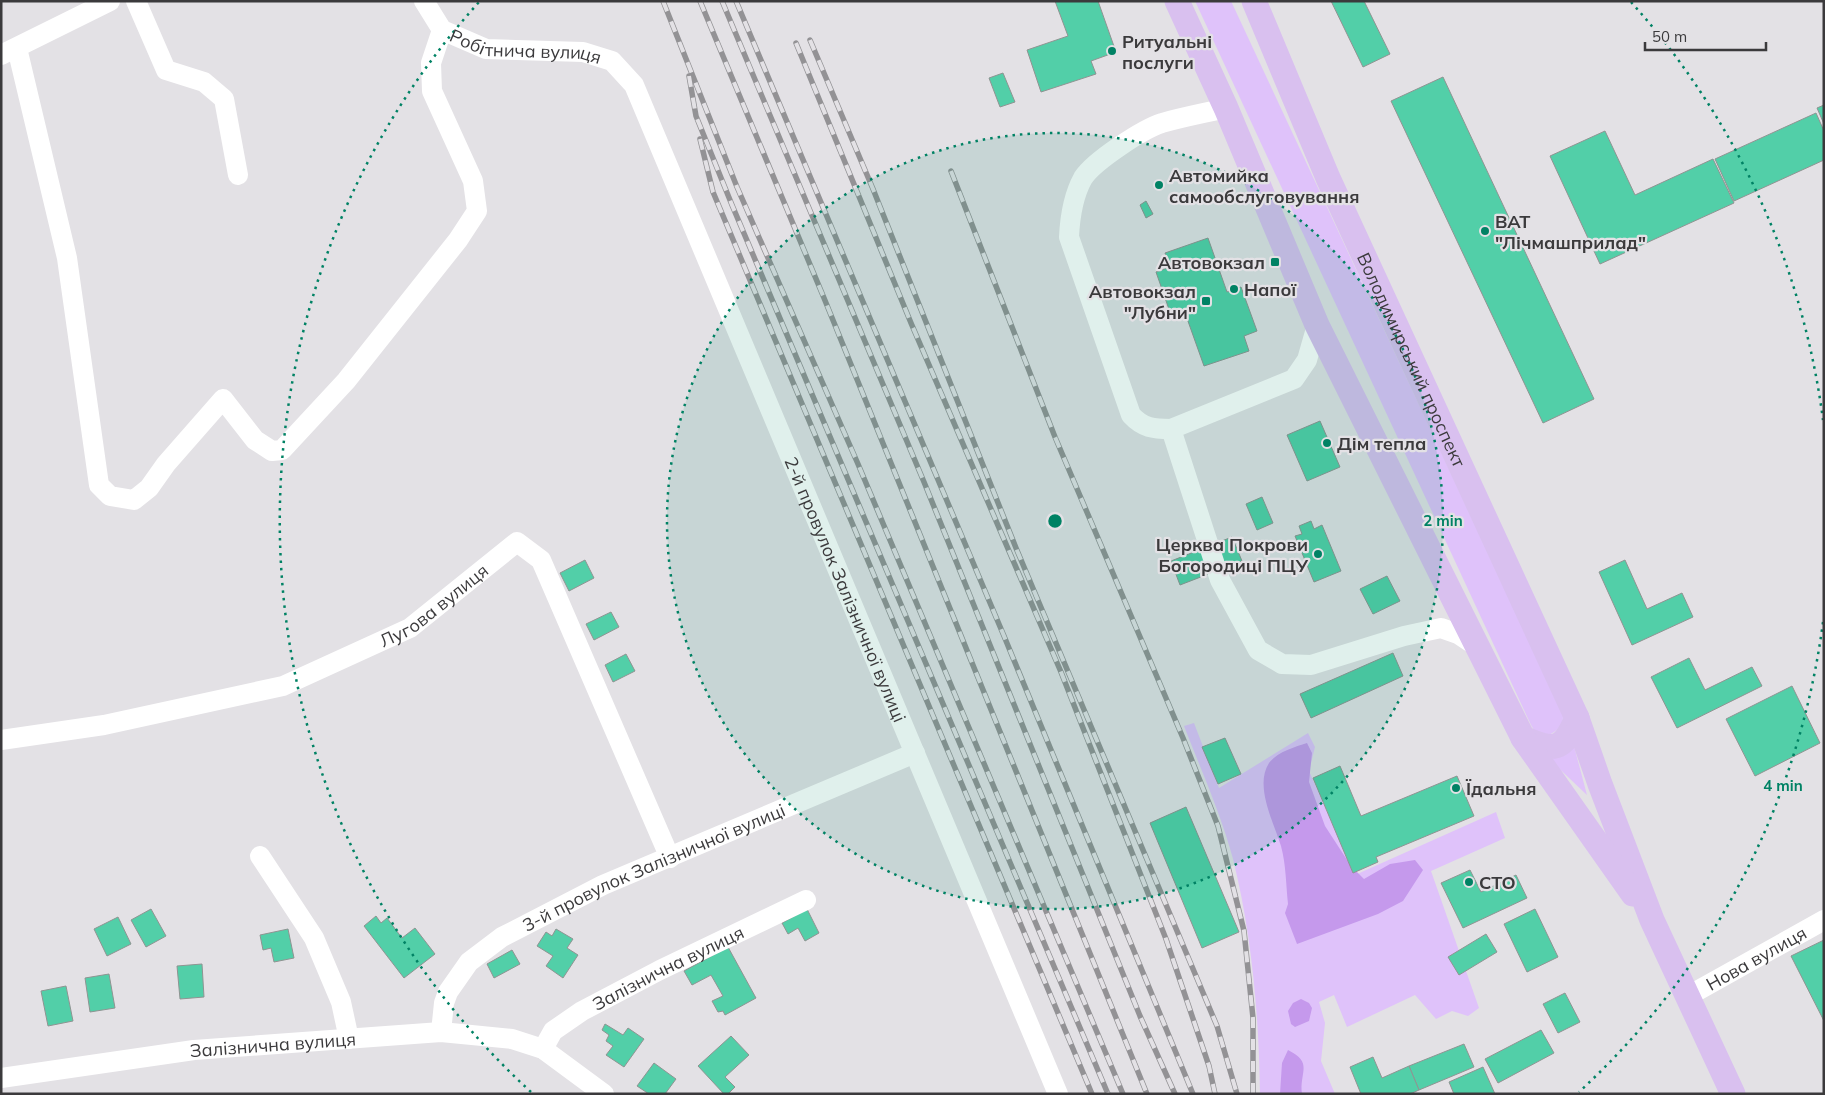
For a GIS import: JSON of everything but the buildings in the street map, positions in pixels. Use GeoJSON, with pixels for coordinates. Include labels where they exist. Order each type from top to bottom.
{"type":"FeatureCollection","features":[{"type":"Feature","properties":{"kind":"main road","name":"Володимирський проспект"},"geometry":{"type":"LineString","coordinates":[[1177,1],[1226,108],[1317,325],[1523,738],[1652,920]]}},
{"type":"Feature","properties":{"kind":"main road","name":"Володимирський проспект"},"geometry":{"type":"LineString","coordinates":[[1254,1],[1328,178],[1576,718],[1652,920],[1734,1094]]}},
{"type":"Feature","properties":{"kind":"main road"},"geometry":{"type":"LineString","coordinates":[[1523,738],[1543,747],[1554,748],[1562,744],[1569,736],[1576,718]]}},
{"type":"Feature","properties":{"kind":"street"},"geometry":{"type":"LineString","coordinates":[[110,1],[9,51],[67,258],[99,485],[110,496],[134,500],[149,488],[166,464],[223,399],[255,440],[272,451],[282,450],[346,381],[458,240],[476,211],[474,181],[432,91],[431,63],[442,30]]}},
{"type":"Feature","properties":{"kind":"street"},"geometry":{"type":"LineString","coordinates":[[136,1],[166,70],[204,82],[224,99],[238,176]]}},
{"type":"Feature","properties":{"kind":"street","name":"Робітнича вулиця"},"geometry":{"type":"LineString","coordinates":[[424,1],[442,30],[486,50],[583,52],[612,61],[634,85]]}},
{"type":"Feature","properties":{"kind":"street","name":"2-й провулок Залізничної вулиці"},"geometry":{"type":"LineString","coordinates":[[634,85],[1058,1094]]}},
{"type":"Feature","properties":{"kind":"street"},"geometry":{"type":"LineString","coordinates":[[1226,108],[1160,124],[1112,151],[1084,176],[1075,196],[1070,218],[1070,237],[1130,415],[1140,425],[1152,429],[1171,429],[1294,379],[1307,360],[1317,325]]}},
{"type":"Feature","properties":{"kind":"street"},"geometry":{"type":"LineString","coordinates":[[1171,429],[1220,580],[1258,650],[1282,664],[1311,665],[1404,636],[1441,628],[1458,634],[1479,648]]}},
{"type":"Feature","properties":{"kind":"street","name":"Лугова вулиця"},"geometry":{"type":"LineString","coordinates":[[1,740],[104,725],[283,686],[410,628],[517,542],[541,560],[670,858]]}},
{"type":"Feature","properties":{"kind":"street","name":"3-й провулок Залізничної вулиці"},"geometry":{"type":"LineString","coordinates":[[441,1032],[444,1003],[448,992],[469,962],[502,937],[603,885],[915,753]]}},
{"type":"Feature","properties":{"kind":"street"},"geometry":{"type":"LineString","coordinates":[[260,856],[314,938],[341,1002],[349,1039]]}},
{"type":"Feature","properties":{"kind":"street","name":"Залізнична вулиця"},"geometry":{"type":"LineString","coordinates":[[543,1050],[553,1032],[582,1011],[660,970],[806,900]]}},
{"type":"Feature","properties":{"kind":"street","name":"Нова вулиця"},"geometry":{"type":"LineString","coordinates":[[1688,996],[1824,920]]}},
{"type":"Feature","properties":{"kind":"street","name":"Залізнична вулиця"},"geometry":{"type":"LineString","coordinates":[[1,1078],[194,1050],[441,1032],[512,1040],[543,1050],[604,1094]]}},
{"type":"Feature","properties":{"kind":"shaded area"},"geometry":{"type":"Polygon","coordinates":[[[1195,1],[1231,1],[1563,714],[1563,721],[1560,727],[1549,735],[1534,730],[1531,725],[1195,1]]]}},
{"type":"Feature","properties":{"kind":"shaded area"},"geometry":{"type":"Polygon","coordinates":[[[1194,723],[1219,788],[1308,733],[1315,747],[1309,771],[1355,875],[1496,812],[1505,838],[1431,871],[1479,1008],[1468,1016],[1452,1011],[1436,1019],[1415,995],[1347,1027],[1334,995],[1319,1002],[1325,1023],[1321,1061],[1335,1094],[1260,1094],[1256,1005],[1250,946],[1240,888],[1217,809],[1184,726],[1194,723]]]}},
{"type":"Feature","properties":{"kind":"shaded area"},"geometry":{"type":"Polygon","coordinates":[[[1307,743],[1312,753],[1309,782],[1325,826],[1351,866],[1364,879],[1390,864],[1415,860],[1423,870],[1403,901],[1378,914],[1297,944],[1285,913],[1288,904],[1284,860],[1264,793],[1264,782],[1265,772],[1272,759],[1286,750],[1307,743]]]}},
{"type":"Feature","properties":{"kind":"shaded area"},"geometry":{"type":"Polygon","coordinates":[[[1574,746],[1587,795],[1548,758],[1574,746]]]}},
{"type":"Feature","properties":{"kind":"shaded area"},"geometry":{"type":"Polygon","coordinates":[[[1301,999],[1309,1003],[1312,1008],[1309,1021],[1295,1027],[1291,1024],[1288,1011],[1293,1003],[1301,999]]]}},
{"type":"Feature","properties":{"kind":"shaded area"},"geometry":{"type":"Polygon","coordinates":[[[1288,1050],[1301,1059],[1303,1064],[1302,1094],[1280,1094],[1282,1063],[1288,1050]]]}},
{"type":"Feature","properties":{"kind":"railway"},"geometry":{"type":"LineString","coordinates":[[663,1],[737,187],[858,464],[1123,1094]]}},
{"type":"Feature","properties":{"kind":"railway"},"geometry":{"type":"LineString","coordinates":[[700,1],[824,298],[1147,1094]]}},
{"type":"Feature","properties":{"kind":"railway"},"geometry":{"type":"LineString","coordinates":[[722,1],[924,482],[1140,1016],[1175,1094]]}},
{"type":"Feature","properties":{"kind":"railway"},"geometry":{"type":"LineString","coordinates":[[736,1],[1004,636],[1193,1094]]}},
{"type":"Feature","properties":{"kind":"railway"},"geometry":{"type":"LineString","coordinates":[[810,40],[873,189],[1016,548],[1217,1026],[1237,1094]]}},
{"type":"Feature","properties":{"kind":"railway"},"geometry":{"type":"LineString","coordinates":[[796,43],[911,323],[1061,672],[1166,939],[1209,1066],[1215,1094]]}},
{"type":"Feature","properties":{"kind":"railway"},"geometry":{"type":"LineString","coordinates":[[689,76],[696,116],[732,205],[1108,1094]]}},
{"type":"Feature","properties":{"kind":"railway"},"geometry":{"type":"LineString","coordinates":[[700,139],[713,192],[1092,1094]]}},
{"type":"Feature","properties":{"kind":"railway"},"geometry":{"type":"LineString","coordinates":[[951,171],[1055,437],[1183,738],[1218,826],[1244,931],[1253,1018],[1253,1094]]}},
{"type":"Feature","properties":{"kind":"place","name":"Ритуальні послуги"},"geometry":{"type":"Point","coordinates":[1112,51]}},
{"type":"Feature","properties":{"kind":"place","name":"Автомийка самообслуговування"},"geometry":{"type":"Point","coordinates":[1159,185]}},
{"type":"Feature","properties":{"kind":"place","name":"ВАТ \"Лічмашприлад\""},"geometry":{"type":"Point","coordinates":[1485,231]}},
{"type":"Feature","properties":{"kind":"place","name":"Автовокзал"},"geometry":{"type":"Point","coordinates":[1275,262]}},
{"type":"Feature","properties":{"kind":"place","name":"Напої"},"geometry":{"type":"Point","coordinates":[1234,289]}},
{"type":"Feature","properties":{"kind":"place","name":"Автовокзал \"Лубни\""},"geometry":{"type":"Point","coordinates":[1206,301]}},
{"type":"Feature","properties":{"kind":"place","name":"Дім тепла"},"geometry":{"type":"Point","coordinates":[1327,443]}},
{"type":"Feature","properties":{"kind":"place","name":"Церква Покрови Богородиці ПЦУ"},"geometry":{"type":"Point","coordinates":[1318,554]}},
{"type":"Feature","properties":{"kind":"place","name":"Їдальня"},"geometry":{"type":"Point","coordinates":[1456,788]}},
{"type":"Feature","properties":{"kind":"place","name":"СТО"},"geometry":{"type":"Point","coordinates":[1469,882]}}]}
